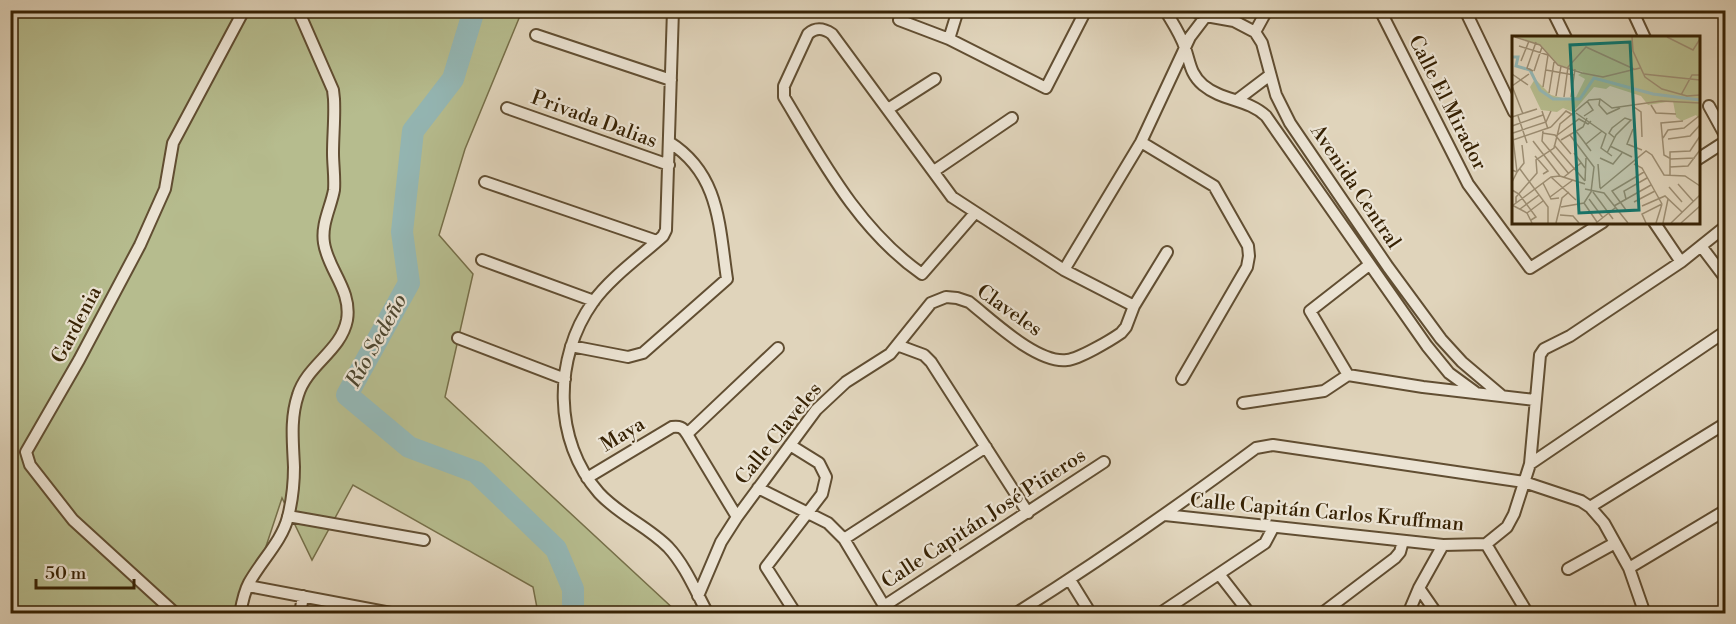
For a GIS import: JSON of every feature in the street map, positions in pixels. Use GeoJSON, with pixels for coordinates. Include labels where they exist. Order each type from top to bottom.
{"type":"FeatureCollection","features":[{"type":"Feature","properties":{"kind":"street","name":"Gardenia"},"geometry":{"type":"LineString","coordinates":[[176,614],[73,520],[30,465],[26,452],[79,360],[140,244],[165,189],[173,143],[244,10]]}},
{"type":"Feature","properties":{"kind":"street"},"geometry":{"type":"LineString","coordinates":[[240,614],[248,586],[281,534],[288,516],[293,479],[293,412],[298,393],[307,376],[335,345],[343,332],[347,318],[347,303],[343,287],[327,254],[324,242],[324,230],[335,182],[333,90],[298,10]]}},
{"type":"Feature","properties":{"kind":"street"},"geometry":{"type":"LineString","coordinates":[[673,10],[666,230],[594,302],[579,326],[571,346],[565,379],[568,439],[587,478],[607,501],[667,547],[676,557],[708,614]]}},
{"type":"Feature","properties":{"kind":"street"},"geometry":{"type":"LineString","coordinates":[[949,39],[958,10]]}},
{"type":"Feature","properties":{"kind":"street"},"geometry":{"type":"LineString","coordinates":[[899,20],[949,39],[1046,88],[1086,10]]}},
{"type":"Feature","properties":{"kind":"street","name":"Avenida Central"},"geometry":{"type":"LineString","coordinates":[[1165,10],[1185,48],[1188,64],[1194,75],[1204,86],[1250,104],[1266,116],[1438,360],[1460,382],[1475,392]]}},
{"type":"Feature","properties":{"kind":"street"},"geometry":{"type":"LineString","coordinates":[[1192,10],[1206,16],[1234,21],[1255,32],[1267,10]]}},
{"type":"Feature","properties":{"kind":"street","name":"Calle El Mirador"},"geometry":{"type":"LineString","coordinates":[[1380,10],[1467,184],[1530,268],[1601,224]]}},
{"type":"Feature","properties":{"kind":"street"},"geometry":{"type":"LineString","coordinates":[[1465,10],[1512,108]]}},
{"type":"Feature","properties":{"kind":"street"},"geometry":{"type":"LineString","coordinates":[[1552,10],[1565,36]]}},
{"type":"Feature","properties":{"kind":"street"},"geometry":{"type":"LineString","coordinates":[[1632,10],[1644,36]]}},
{"type":"Feature","properties":{"kind":"street"},"geometry":{"type":"LineString","coordinates":[[1064,270],[1141,142],[1185,48],[1206,16]]}},
{"type":"Feature","properties":{"kind":"street"},"geometry":{"type":"LineString","coordinates":[[975,213],[922,274],[892,251],[843,194],[784,98],[784,86],[808,34],[819,28],[832,34],[934,171],[941,186],[952,197],[1064,270],[1134,306]]}},
{"type":"Feature","properties":{"kind":"street","name":"Avenida Central"},"geometry":{"type":"LineString","coordinates":[[1255,32],[1262,43],[1270,75],[1282,109],[1290,123],[1388,267],[1451,351],[1501,395]]}},
{"type":"Feature","properties":{"kind":"street"},"geometry":{"type":"LineString","coordinates":[[536,35],[671,80]]}},
{"type":"Feature","properties":{"kind":"street"},"geometry":{"type":"LineString","coordinates":[[1237,100],[1270,75]]}},
{"type":"Feature","properties":{"kind":"street"},"geometry":{"type":"LineString","coordinates":[[888,109],[935,79]]}},
{"type":"Feature","properties":{"kind":"street"},"geometry":{"type":"LineString","coordinates":[[1700,158],[1725,139],[1709,106]]}},
{"type":"Feature","properties":{"kind":"street","name":"Privada Dalias"},"geometry":{"type":"LineString","coordinates":[[507,108],[669,165]]}},
{"type":"Feature","properties":{"kind":"street"},"geometry":{"type":"LineString","coordinates":[[934,171],[1012,118]]}},
{"type":"Feature","properties":{"kind":"street"},"geometry":{"type":"LineString","coordinates":[[571,346],[628,357],[643,353],[727,279],[712,193],[694,162],[669,142]]}},
{"type":"Feature","properties":{"kind":"street"},"geometry":{"type":"LineString","coordinates":[[1141,142],[1214,186],[1248,246],[1247,267],[1182,379]]}},
{"type":"Feature","properties":{"kind":"street"},"geometry":{"type":"LineString","coordinates":[[484,182],[657,241]]}},
{"type":"Feature","properties":{"kind":"street"},"geometry":{"type":"LineString","coordinates":[[1655,224],[1681,262]]}},
{"type":"Feature","properties":{"kind":"street"},"geometry":{"type":"LineString","coordinates":[[1528,614],[1486,544],[1508,526],[1530,464],[1538,361],[1544,350],[1570,336],[1681,262],[1725,226]]}},
{"type":"Feature","properties":{"kind":"street"},"geometry":{"type":"LineString","coordinates":[[1701,246],[1725,279]]}},
{"type":"Feature","properties":{"kind":"street","name":"Claveles"},"geometry":{"type":"LineString","coordinates":[[946,297],[969,302],[1029,350],[1056,360],[1072,360],[1121,333],[1126,327],[1134,306],[1167,252]]}},
{"type":"Feature","properties":{"kind":"street"},"geometry":{"type":"LineString","coordinates":[[482,260],[594,302]]}},
{"type":"Feature","properties":{"kind":"street"},"geometry":{"type":"LineString","coordinates":[[1348,375],[1310,310],[1369,265]]}},
{"type":"Feature","properties":{"kind":"street","name":"Calle Claveles"},"geometry":{"type":"LineString","coordinates":[[699,596],[717,550],[736,517],[816,410],[846,382],[880,361],[897,345],[931,303],[946,297]]}},
{"type":"Feature","properties":{"kind":"street"},"geometry":{"type":"LineString","coordinates":[[1530,464],[1725,331]]}},
{"type":"Feature","properties":{"kind":"street"},"geometry":{"type":"LineString","coordinates":[[458,338],[565,379]]}},
{"type":"Feature","properties":{"kind":"street"},"geometry":{"type":"LineString","coordinates":[[897,345],[924,355],[931,362],[1028,513]]}},
{"type":"Feature","properties":{"kind":"street"},"geometry":{"type":"LineString","coordinates":[[736,517],[687,434],[778,348]]}},
{"type":"Feature","properties":{"kind":"street"},"geometry":{"type":"LineString","coordinates":[[1243,403],[1324,391],[1348,375],[1423,387],[1535,400]]}},
{"type":"Feature","properties":{"kind":"street"},"geometry":{"type":"LineString","coordinates":[[1590,507],[1725,423]]}},
{"type":"Feature","properties":{"kind":"street","name":"Maya"},"geometry":{"type":"LineString","coordinates":[[587,478],[672,427],[678,426],[687,434]]}},
{"type":"Feature","properties":{"kind":"street"},"geometry":{"type":"LineString","coordinates":[[790,445],[819,463],[826,477],[822,494],[766,567],[796,614]]}},
{"type":"Feature","properties":{"kind":"street"},"geometry":{"type":"LineString","coordinates":[[1015,614],[1070,580],[1165,515],[1256,448],[1265,445],[1524,482],[1581,501],[1590,507],[1604,523],[1616,543],[1629,568],[1645,614]]}},
{"type":"Feature","properties":{"kind":"street"},"geometry":{"type":"LineString","coordinates":[[844,539],[986,447]]}},
{"type":"Feature","properties":{"kind":"street","name":"Calle Capitán José Piñeros"},"geometry":{"type":"LineString","coordinates":[[887,610],[1104,462]]}},
{"type":"Feature","properties":{"kind":"street"},"geometry":{"type":"LineString","coordinates":[[758,488],[828,523],[844,539],[887,610]]}},
{"type":"Feature","properties":{"kind":"street"},"geometry":{"type":"LineString","coordinates":[[1629,568],[1725,510]]}},
{"type":"Feature","properties":{"kind":"street","name":"Calle Capitán Carlos Kruffman"},"geometry":{"type":"LineString","coordinates":[[1165,515],[1443,545],[1486,544]]}},
{"type":"Feature","properties":{"kind":"street"},"geometry":{"type":"LineString","coordinates":[[288,516],[424,540]]}},
{"type":"Feature","properties":{"kind":"street"},"geometry":{"type":"LineString","coordinates":[[1161,613],[1265,543],[1273,528]]}},
{"type":"Feature","properties":{"kind":"street"},"geometry":{"type":"LineString","coordinates":[[1321,614],[1395,558],[1400,552],[1403,541]]}},
{"type":"Feature","properties":{"kind":"street"},"geometry":{"type":"LineString","coordinates":[[1568,569],[1616,543]]}},
{"type":"Feature","properties":{"kind":"street"},"geometry":{"type":"LineString","coordinates":[[1408,614],[1419,588],[1443,545]]}},
{"type":"Feature","properties":{"kind":"street"},"geometry":{"type":"LineString","coordinates":[[1219,574],[1250,614]]}},
{"type":"Feature","properties":{"kind":"street"},"geometry":{"type":"LineString","coordinates":[[1070,580],[1091,614]]}},
{"type":"Feature","properties":{"kind":"street"},"geometry":{"type":"LineString","coordinates":[[248,586],[396,614]]}},
{"type":"Feature","properties":{"kind":"street"},"geometry":{"type":"LineString","coordinates":[[1419,588],[1437,614]]}},
{"type":"Feature","properties":{"kind":"street"},"geometry":{"type":"LineString","coordinates":[[300,614],[303,596]]}},
{"type":"Feature","properties":{"kind":"green space"},"geometry":{"type":"Polygon","coordinates":[[[10,11],[522,11],[465,149],[439,235],[473,274],[445,397],[678,613],[538,613],[533,587],[353,485],[312,560],[282,498],[244,613],[11,613],[10,11]]]}},
{"type":"Feature","properties":{"kind":"waterway","name":"Río Sedeño"},"geometry":{"type":"LineString","coordinates":[[474,10],[453,79],[413,131],[402,232],[409,283],[347,395],[409,447],[476,472],[556,549],[573,589],[573,614]]}}]}
